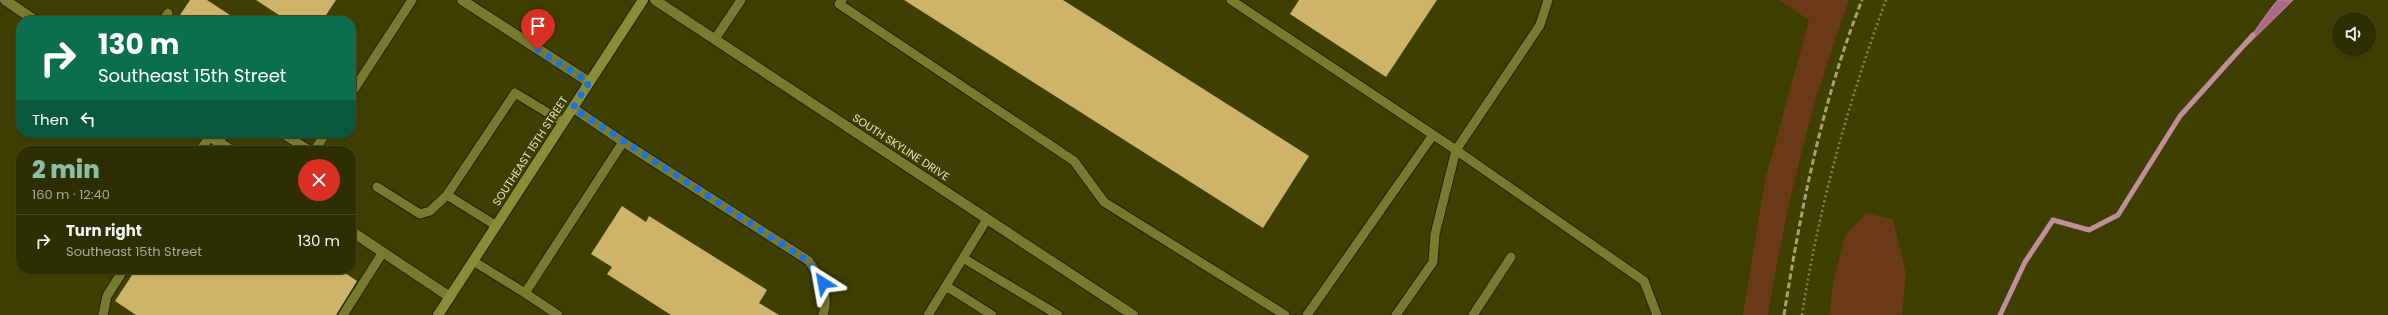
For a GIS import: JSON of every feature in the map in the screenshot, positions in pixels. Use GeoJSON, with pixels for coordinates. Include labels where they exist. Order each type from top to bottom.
{"type":"FeatureCollection","features":[{"type":"Feature","properties":{"kind":"main road","name":"SOUTHEAST 15TH STREET"},"geometry":{"type":"LineString","coordinates":[[438,315],[495,225],[643,0]]}},
{"type":"Feature","properties":{"kind":"street"},"geometry":{"type":"LineString","coordinates":[[5,0],[29,16]]}},
{"type":"Feature","properties":{"kind":"street"},"geometry":{"type":"LineString","coordinates":[[462,0],[589,82]]}},
{"type":"Feature","properties":{"kind":"street","name":"SOUTH SKYLINE DRIVE"},"geometry":{"type":"LineString","coordinates":[[655,0],[1133,315]]}},
{"type":"Feature","properties":{"kind":"street"},"geometry":{"type":"LineString","coordinates":[[212,138],[224,146]]}},
{"type":"Feature","properties":{"kind":"street"},"geometry":{"type":"LineString","coordinates":[[356,234],[450,297]]}},
{"type":"Feature","properties":{"kind":"lane"},"geometry":{"type":"LineString","coordinates":[[356,86],[412,0]]}},
{"type":"Feature","properties":{"kind":"lane"},"geometry":{"type":"LineString","coordinates":[[715,39],[741,0]]}},
{"type":"Feature","properties":{"kind":"lane"},"geometry":{"type":"LineString","coordinates":[[842,0],[839,4],[1074,161],[1104,202],[1284,315]]}},
{"type":"Feature","properties":{"kind":"lane"},"geometry":{"type":"LineString","coordinates":[[1231,0],[1456,150],[1644,281],[1657,315]]}},
{"type":"Feature","properties":{"kind":"lane"},"geometry":{"type":"LineString","coordinates":[[1396,315],[1433,262],[1435,234],[1456,150],[1540,25],[1548,0]]}},
{"type":"Feature","properties":{"kind":"lane"},"geometry":{"type":"LineString","coordinates":[[377,187],[420,214],[430,211],[447,195],[515,92],[563,122]]}},
{"type":"Feature","properties":{"kind":"lane"},"geometry":{"type":"LineString","coordinates":[[573,108],[808,261],[823,283],[826,307],[823,315]]}},
{"type":"Feature","properties":{"kind":"lane"},"geometry":{"type":"LineString","coordinates":[[1307,315],[1433,135]]}},
{"type":"Feature","properties":{"kind":"lane"},"geometry":{"type":"LineString","coordinates":[[204,146],[210,138]]}},
{"type":"Feature","properties":{"kind":"lane"},"geometry":{"type":"LineString","coordinates":[[289,138],[303,146]]}},
{"type":"Feature","properties":{"kind":"lane"},"geometry":{"type":"LineString","coordinates":[[525,293],[624,142]]}},
{"type":"Feature","properties":{"kind":"lane"},"geometry":{"type":"LineString","coordinates":[[447,195],[495,225]]}},
{"type":"Feature","properties":{"kind":"lane"},"geometry":{"type":"LineString","coordinates":[[928,315],[987,219]]}},
{"type":"Feature","properties":{"kind":"lane"},"geometry":{"type":"LineString","coordinates":[[342,315],[382,252]]}},
{"type":"Feature","properties":{"kind":"lane"},"geometry":{"type":"LineString","coordinates":[[1473,315],[1511,257]]}},
{"type":"Feature","properties":{"kind":"lane"},"geometry":{"type":"LineString","coordinates":[[963,258],[1058,315]]}},
{"type":"Feature","properties":{"kind":"lane"},"geometry":{"type":"LineString","coordinates":[[473,261],[558,315]]}},
{"type":"Feature","properties":{"kind":"lane"},"geometry":{"type":"LineString","coordinates":[[103,315],[107,296],[121,274]]}},
{"type":"Feature","properties":{"kind":"lane"},"geometry":{"type":"LineString","coordinates":[[946,286],[992,315]]}},
{"type":"Feature","properties":{"kind":"path"},"geometry":{"type":"LineString","coordinates":[[1802,315],[1827,185],[1855,84],[1886,0]]}},
{"type":"Feature","properties":{"kind":"shaded area"},"geometry":{"type":"Polygon","coordinates":[[[1779,0],[1849,0],[1835,38],[1811,116],[1782,235],[1768,315],[1743,315],[1765,180],[1809,20],[1779,0]]]}},
{"type":"Feature","properties":{"kind":"shaded area"},"geometry":{"type":"Polygon","coordinates":[[[2278,0],[2293,0],[2239,53],[2272,7],[2278,0]]]}},
{"type":"Feature","properties":{"kind":"shaded area"},"geometry":{"type":"Polygon","coordinates":[[[1866,213],[1893,219],[1906,274],[1902,315],[1829,315],[1834,279],[1845,235],[1866,213]]]}},
{"type":"Feature","properties":{"kind":"building"},"geometry":{"type":"Polygon","coordinates":[[[190,0],[207,0],[231,16],[179,16],[190,0]]]}},
{"type":"Feature","properties":{"kind":"building"},"geometry":{"type":"Polygon","coordinates":[[[256,0],[336,0],[325,16],[280,16],[256,0]]]}},
{"type":"Feature","properties":{"kind":"building"},"geometry":{"type":"Polygon","coordinates":[[[904,0],[1063,0],[1309,156],[1263,228],[904,0]]]}},
{"type":"Feature","properties":{"kind":"building"},"geometry":{"type":"Polygon","coordinates":[[[1299,0],[1437,0],[1386,77],[1290,14],[1299,0]]]}},
{"type":"Feature","properties":{"kind":"building"},"geometry":{"type":"Polygon","coordinates":[[[622,206],[646,222],[649,216],[767,290],[759,303],[779,315],[671,315],[607,274],[612,267],[591,254],[622,206]]]}},
{"type":"Feature","properties":{"kind":"building"},"geometry":{"type":"Polygon","coordinates":[[[133,274],[346,274],[357,281],[336,315],[136,315],[115,301],[133,274]]]}},
{"type":"Feature","properties":{"kind":"waterway"},"geometry":{"type":"LineString","coordinates":[[2000,315],[2025,262],[2053,220],[2089,230],[2118,215],[2180,116],[2253,35]]}},
{"type":"Feature","properties":{"kind":"railway"},"geometry":{"type":"LineString","coordinates":[[1784,315],[1814,155],[1835,77],[1862,0]]}},
{"type":"Feature","properties":{"kind":"route"},"geometry":{"type":"LineString","coordinates":[[538,50],[589,82],[573,108],[808,261],[823,283]]}}]}
